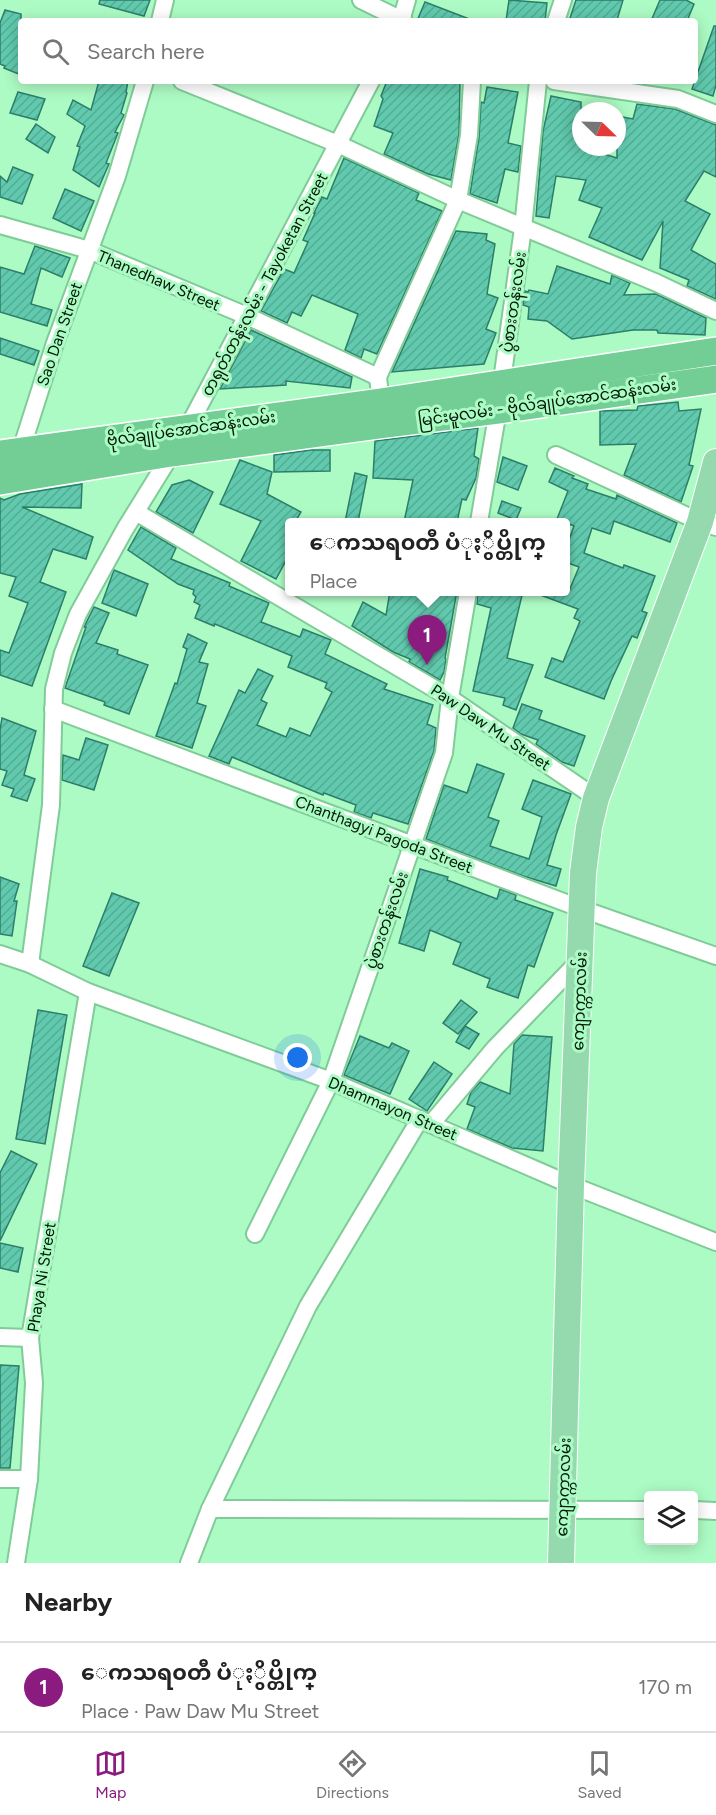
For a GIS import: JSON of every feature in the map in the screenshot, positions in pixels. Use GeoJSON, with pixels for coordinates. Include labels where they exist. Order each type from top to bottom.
{"type":"FeatureCollection","features":[{"type":"Feature","properties":{"kind":"highway","name":"မြင်းမူလမ်း - ဗိုလ်ချုပ်အောင်ဆန်းလမ်း"},"geometry":{"type":"LineString","coordinates":[[499,397],[716,351]]}},
{"type":"Feature","properties":{"kind":"highway","name":"မြင်းမူလမ်း - ဗိုလ်ချုပ်အောင်ဆန်းလမ်း"},"geometry":{"type":"LineString","coordinates":[[379,401],[499,397],[716,379]]}},
{"type":"Feature","properties":{"kind":"highway","name":"ဗိုလ်ချုပ်အောင်ဆန်းလမ်း"},"geometry":{"type":"LineString","coordinates":[[10,452],[379,401]]}},
{"type":"Feature","properties":{"kind":"highway","name":"ဗိုလ်ချုပ်အောင်ဆန်းလမ်း"},"geometry":{"type":"LineString","coordinates":[[0,481],[171,453],[379,401]]}},
{"type":"Feature","properties":{"kind":"main road","name":"ကျောက္ကာလမ်း"},"geometry":{"type":"LineString","coordinates":[[561,1563],[571,1185],[583,873],[589,827],[596,798],[708,525],[716,462]]}},
{"type":"Feature","properties":{"kind":"street"},"geometry":{"type":"LineString","coordinates":[[161,18],[165,0]]}},
{"type":"Feature","properties":{"kind":"street"},"geometry":{"type":"LineString","coordinates":[[361,0],[396,18]]}},
{"type":"Feature","properties":{"kind":"street"},"geometry":{"type":"LineString","coordinates":[[403,18],[407,0]]}},
{"type":"Feature","properties":{"kind":"street"},"geometry":{"type":"LineString","coordinates":[[557,18],[563,0]]}},
{"type":"Feature","properties":{"kind":"street","name":"Sao Dan Street"},"geometry":{"type":"LineString","coordinates":[[10,452],[55,343],[117,176],[144,84]]}},
{"type":"Feature","properties":{"kind":"street"},"geometry":{"type":"LineString","coordinates":[[189,84],[338,144],[458,200],[657,283],[716,311]]}},
{"type":"Feature","properties":{"kind":"street","name":"တရုတ်တန်းလမ်း - Tayoketan Street"},"geometry":{"type":"LineString","coordinates":[[30,964],[51,805],[54,689],[63,653],[78,614],[136,512],[187,429],[369,84]]}},
{"type":"Feature","properties":{"kind":"street"},"geometry":{"type":"LineString","coordinates":[[379,401],[458,200],[469,135],[472,84]]}},
{"type":"Feature","properties":{"kind":"street","name":"ပွဲစားတန်းလမ်း"},"geometry":{"type":"LineString","coordinates":[[480,518],[523,228],[538,84]]}},
{"type":"Feature","properties":{"kind":"street"},"geometry":{"type":"LineString","coordinates":[[575,84],[678,99],[716,114]]}},
{"type":"Feature","properties":{"kind":"street","name":"Thanedhaw Street"},"geometry":{"type":"LineString","coordinates":[[0,225],[89,250],[246,316],[379,401]]}},
{"type":"Feature","properties":{"kind":"street"},"geometry":{"type":"LineString","coordinates":[[556,455],[708,525]]}},
{"type":"Feature","properties":{"kind":"street","name":"Paw Daw Mu Street"},"geometry":{"type":"LineString","coordinates":[[136,512],[450,698],[596,798]]}},
{"type":"Feature","properties":{"kind":"street","name":"ပွဲစားတန်းလမ်း"},"geometry":{"type":"LineString","coordinates":[[255,1234],[331,1081],[444,753],[450,698],[467,596]]}},
{"type":"Feature","properties":{"kind":"street","name":"Chanthagyi Pagoda Street"},"geometry":{"type":"LineString","coordinates":[[52,709],[582,909],[716,956]]}},
{"type":"Feature","properties":{"kind":"street","name":"Dhammayon Street"},"geometry":{"type":"LineString","coordinates":[[0,954],[30,964],[88,992],[331,1081],[571,1185],[716,1242]]}},
{"type":"Feature","properties":{"kind":"street"},"geometry":{"type":"LineString","coordinates":[[189,1563],[210,1509],[308,1306],[426,1122],[580,958]]}},
{"type":"Feature","properties":{"kind":"street","name":"Phaya Ni Street"},"geometry":{"type":"LineString","coordinates":[[16,1563],[29,1479],[34,1383],[30,1338],[88,992]]}},
{"type":"Feature","properties":{"kind":"street"},"geometry":{"type":"LineString","coordinates":[[0,1337],[30,1338]]}},
{"type":"Feature","properties":{"kind":"street"},"geometry":{"type":"LineString","coordinates":[[0,1479],[29,1479]]}},
{"type":"Feature","properties":{"kind":"street"},"geometry":{"type":"LineString","coordinates":[[210,1509],[644,1510]]}},
{"type":"Feature","properties":{"kind":"street"},"geometry":{"type":"LineString","coordinates":[[698,1510],[716,1511]]}},
{"type":"Feature","properties":{"kind":"building"},"geometry":{"type":"Polygon","coordinates":[[[100,0],[150,0],[144,16],[99,4],[100,0]]]}},
{"type":"Feature","properties":{"kind":"building"},"geometry":{"type":"Polygon","coordinates":[[[509,0],[547,3],[545,18],[506,18],[509,0]]]}},
{"type":"Feature","properties":{"kind":"building"},"geometry":{"type":"Polygon","coordinates":[[[576,0],[623,0],[618,18],[570,18],[576,0]]]}},
{"type":"Feature","properties":{"kind":"building"},"geometry":{"type":"Polygon","coordinates":[[[660,0],[686,0],[694,4],[688,18],[652,18],[660,0]]]}},
{"type":"Feature","properties":{"kind":"building"},"geometry":{"type":"Polygon","coordinates":[[[425,2],[467,18],[418,18],[425,2]]]}},
{"type":"Feature","properties":{"kind":"building"},"geometry":{"type":"Polygon","coordinates":[[[5,10],[21,14],[21,18],[18,18],[18,74],[0,64],[0,23],[5,10]]]}},
{"type":"Feature","properties":{"kind":"building"},"geometry":{"type":"Polygon","coordinates":[[[714,26],[716,26],[716,85],[713,96],[692,89],[694,84],[698,84],[698,72],[714,26]]]}},
{"type":"Feature","properties":{"kind":"building"},"geometry":{"type":"Polygon","coordinates":[[[98,84],[127,84],[121,113],[124,115],[115,132],[118,133],[106,163],[109,164],[99,187],[73,170],[80,147],[77,146],[85,126],[67,114],[73,100],[91,110],[98,84]]]}},
{"type":"Feature","properties":{"kind":"building"},"geometry":{"type":"Polygon","coordinates":[[[386,84],[460,84],[459,134],[451,180],[428,174],[384,154],[393,133],[374,126],[383,99],[381,96],[386,84]]]}},
{"type":"Feature","properties":{"kind":"building"},"geometry":{"type":"Polygon","coordinates":[[[487,87],[518,92],[508,143],[521,146],[518,172],[505,169],[497,203],[470,194],[479,137],[481,102],[484,103],[487,87]]]}},
{"type":"Feature","properties":{"kind":"building"},"geometry":{"type":"Polygon","coordinates":[[[18,92],[45,99],[37,120],[10,113],[18,92]]]}},
{"type":"Feature","properties":{"kind":"building"},"geometry":{"type":"Polygon","coordinates":[[[551,96],[581,102],[572,102],[572,156],[617,158],[617,156],[626,156],[626,118],[633,119],[637,104],[675,109],[716,125],[716,177],[704,171],[685,201],[710,214],[691,250],[716,264],[716,299],[687,286],[689,280],[660,268],[663,221],[642,260],[589,237],[602,208],[579,200],[586,180],[556,176],[549,218],[536,216],[543,131],[551,96]]]}},
{"type":"Feature","properties":{"kind":"building"},"geometry":{"type":"Polygon","coordinates":[[[36,124],[55,137],[48,153],[26,139],[36,124]]]}},
{"type":"Feature","properties":{"kind":"building"},"geometry":{"type":"Polygon","coordinates":[[[344,158],[419,193],[416,200],[442,211],[377,354],[364,349],[361,358],[345,350],[358,314],[312,295],[301,316],[292,312],[287,323],[261,311],[284,269],[294,273],[308,242],[303,240],[314,213],[322,197],[327,199],[344,158]]]}},
{"type":"Feature","properties":{"kind":"building"},"geometry":{"type":"Polygon","coordinates":[[[13,167],[33,175],[22,204],[0,197],[0,176],[7,182],[13,167]]]}},
{"type":"Feature","properties":{"kind":"building"},"geometry":{"type":"Polygon","coordinates":[[[65,189],[94,201],[81,231],[53,218],[65,189]]]}},
{"type":"Feature","properties":{"kind":"building"},"geometry":{"type":"Polygon","coordinates":[[[456,231],[487,234],[486,240],[495,244],[487,294],[498,298],[486,329],[496,333],[484,364],[392,372],[456,231]]]}},
{"type":"Feature","properties":{"kind":"building"},"geometry":{"type":"Polygon","coordinates":[[[35,246],[70,258],[62,277],[41,268],[31,304],[52,310],[47,326],[0,312],[0,267],[24,274],[35,246]]]}},
{"type":"Feature","properties":{"kind":"building"},"geometry":{"type":"Polygon","coordinates":[[[557,266],[610,284],[612,275],[630,283],[624,295],[656,294],[706,318],[705,335],[633,330],[572,339],[547,321],[528,319],[529,307],[523,305],[525,291],[548,294],[557,266]]]}},
{"type":"Feature","properties":{"kind":"building"},"geometry":{"type":"Polygon","coordinates":[[[251,330],[352,377],[350,388],[286,381],[286,385],[220,389],[251,330]]]}},
{"type":"Feature","properties":{"kind":"building"},"geometry":{"type":"Polygon","coordinates":[[[0,338],[39,351],[34,365],[0,354],[0,338]]]}},
{"type":"Feature","properties":{"kind":"building"},"geometry":{"type":"Polygon","coordinates":[[[678,402],[679,411],[701,409],[689,465],[693,466],[681,502],[624,475],[636,444],[600,445],[600,411],[637,410],[638,406],[678,402]]]}},
{"type":"Feature","properties":{"kind":"building"},"geometry":{"type":"Polygon","coordinates":[[[478,428],[474,456],[479,459],[476,478],[466,500],[462,499],[458,518],[405,518],[413,480],[373,478],[375,441],[478,428]]]}},
{"type":"Feature","properties":{"kind":"building"},"geometry":{"type":"Polygon","coordinates":[[[330,450],[330,471],[274,472],[274,455],[330,450]]]}},
{"type":"Feature","properties":{"kind":"building"},"geometry":{"type":"Polygon","coordinates":[[[503,457],[527,466],[518,490],[497,482],[503,457]]]}},
{"type":"Feature","properties":{"kind":"building"},"geometry":{"type":"Polygon","coordinates":[[[240,460],[272,472],[267,494],[301,512],[297,518],[285,518],[285,562],[276,579],[241,561],[261,521],[220,504],[240,460]]]}},
{"type":"Feature","properties":{"kind":"building"},"geometry":{"type":"Polygon","coordinates":[[[555,468],[588,484],[586,489],[616,499],[617,495],[677,523],[670,542],[614,521],[610,534],[592,528],[584,553],[623,568],[624,565],[655,576],[642,611],[647,613],[637,638],[632,636],[604,699],[545,677],[552,658],[563,662],[580,621],[574,618],[578,609],[543,596],[570,596],[570,589],[579,567],[570,564],[570,537],[574,526],[570,524],[570,518],[557,518],[568,491],[549,482],[555,468]]]}},
{"type":"Feature","properties":{"kind":"building"},"geometry":{"type":"Polygon","coordinates":[[[355,473],[367,476],[359,518],[346,518],[355,473]]]}},
{"type":"Feature","properties":{"kind":"building"},"geometry":{"type":"Polygon","coordinates":[[[189,480],[213,492],[193,533],[156,512],[172,485],[189,480]]]}},
{"type":"Feature","properties":{"kind":"building"},"geometry":{"type":"Polygon","coordinates":[[[82,484],[81,508],[22,507],[93,537],[86,559],[53,549],[40,582],[66,592],[32,686],[0,675],[0,650],[9,653],[28,603],[9,596],[16,577],[0,573],[0,498],[4,500],[20,494],[82,484]]]}},
{"type":"Feature","properties":{"kind":"building"},"geometry":{"type":"Polygon","coordinates":[[[502,501],[521,508],[517,518],[498,513],[502,501]]]}},
{"type":"Feature","properties":{"kind":"building"},"geometry":{"type":"Polygon","coordinates":[[[141,527],[176,548],[171,559],[230,583],[229,586],[269,603],[261,622],[300,637],[303,629],[331,640],[325,654],[387,684],[384,689],[433,705],[427,724],[436,728],[434,751],[408,824],[373,813],[371,818],[354,812],[356,805],[324,793],[323,795],[232,757],[229,764],[209,756],[239,690],[245,693],[258,669],[273,676],[261,700],[267,703],[257,725],[286,737],[290,728],[310,736],[332,692],[325,688],[327,683],[288,667],[292,656],[195,618],[200,605],[194,602],[196,597],[193,594],[194,590],[178,584],[128,550],[141,527]]]}},
{"type":"Feature","properties":{"kind":"building"},"geometry":{"type":"Polygon","coordinates":[[[114,570],[148,584],[136,616],[102,603],[114,570]]]}},
{"type":"Feature","properties":{"kind":"building"},"geometry":{"type":"Polygon","coordinates":[[[389,596],[456,596],[444,672],[440,680],[409,662],[410,659],[393,652],[352,626],[363,602],[386,615],[389,596]]]}},
{"type":"Feature","properties":{"kind":"building"},"geometry":{"type":"Polygon","coordinates":[[[478,596],[522,596],[507,658],[533,665],[516,710],[503,705],[505,698],[473,691],[491,608],[477,604],[478,596]]]}},
{"type":"Feature","properties":{"kind":"building"},"geometry":{"type":"Polygon","coordinates":[[[94,607],[109,613],[96,643],[118,650],[117,654],[148,665],[129,714],[104,705],[105,702],[65,688],[86,627],[84,627],[94,607]]]}},
{"type":"Feature","properties":{"kind":"building"},"geometry":{"type":"Polygon","coordinates":[[[188,634],[207,643],[199,662],[208,664],[197,703],[206,706],[192,748],[156,736],[175,683],[177,684],[187,649],[183,647],[188,634]]]}},
{"type":"Feature","properties":{"kind":"building"},"geometry":{"type":"Polygon","coordinates":[[[522,704],[542,711],[539,719],[585,736],[574,766],[562,762],[536,744],[538,740],[521,734],[513,728],[522,704]]]}},
{"type":"Feature","properties":{"kind":"building"},"geometry":{"type":"Polygon","coordinates":[[[2,718],[36,731],[24,775],[35,779],[27,801],[11,796],[14,789],[2,785],[7,771],[0,769],[2,718]]]}},
{"type":"Feature","properties":{"kind":"building"},"geometry":{"type":"Polygon","coordinates":[[[86,738],[108,745],[94,790],[62,780],[63,755],[79,760],[86,738]]]}},
{"type":"Feature","properties":{"kind":"building"},"geometry":{"type":"Polygon","coordinates":[[[477,764],[504,774],[488,817],[499,821],[490,846],[529,859],[542,817],[522,809],[533,780],[571,794],[547,865],[561,869],[556,886],[523,876],[426,839],[444,785],[467,793],[477,764]]]}},
{"type":"Feature","properties":{"kind":"building"},"geometry":{"type":"Polygon","coordinates":[[[420,869],[448,877],[447,880],[497,899],[500,889],[516,895],[515,900],[553,913],[534,967],[528,965],[518,998],[487,987],[490,979],[453,964],[461,943],[430,930],[424,951],[399,943],[420,869]]]}},
{"type":"Feature","properties":{"kind":"building"},"geometry":{"type":"Polygon","coordinates":[[[0,877],[19,884],[14,901],[17,901],[12,936],[0,934],[0,877]]]}},
{"type":"Feature","properties":{"kind":"building"},"geometry":{"type":"Polygon","coordinates":[[[112,893],[139,903],[109,976],[83,966],[112,893]]]}},
{"type":"Feature","properties":{"kind":"building"},"geometry":{"type":"Polygon","coordinates":[[[461,1000],[477,1012],[458,1034],[443,1023],[461,1000]]]}},
{"type":"Feature","properties":{"kind":"building"},"geometry":{"type":"Polygon","coordinates":[[[38,1010],[67,1015],[45,1144],[16,1139],[38,1010]]]}},
{"type":"Feature","properties":{"kind":"building"},"geometry":{"type":"Polygon","coordinates":[[[465,1026],[479,1034],[469,1049],[456,1042],[465,1026]]]}},
{"type":"Feature","properties":{"kind":"building"},"geometry":{"type":"Polygon","coordinates":[[[522,1035],[552,1037],[543,1151],[512,1148],[467,1129],[475,1107],[467,1104],[471,1092],[480,1082],[510,1094],[514,1044],[522,1035]]]}},
{"type":"Feature","properties":{"kind":"building"},"geometry":{"type":"Polygon","coordinates":[[[360,1036],[389,1048],[392,1043],[409,1051],[390,1094],[344,1075],[360,1036]]]}},
{"type":"Feature","properties":{"kind":"building"},"geometry":{"type":"Polygon","coordinates":[[[434,1062],[452,1074],[427,1111],[409,1099],[434,1062]]]}},
{"type":"Feature","properties":{"kind":"building"},"geometry":{"type":"Polygon","coordinates":[[[11,1151],[37,1164],[0,1241],[0,1173],[11,1151]]]}},
{"type":"Feature","properties":{"kind":"building"},"geometry":{"type":"Polygon","coordinates":[[[0,1243],[23,1248],[18,1272],[0,1268],[0,1243]]]}},
{"type":"Feature","properties":{"kind":"building"},"geometry":{"type":"Polygon","coordinates":[[[0,1365],[19,1366],[10,1468],[0,1468],[0,1365]]]}},
{"type":"Feature","properties":{"kind":"place","name":"ေကသရ၀တီ ပံုႏွိပ္တိုက္"},"geometry":{"type":"Point","coordinates":[427,665]}}]}
